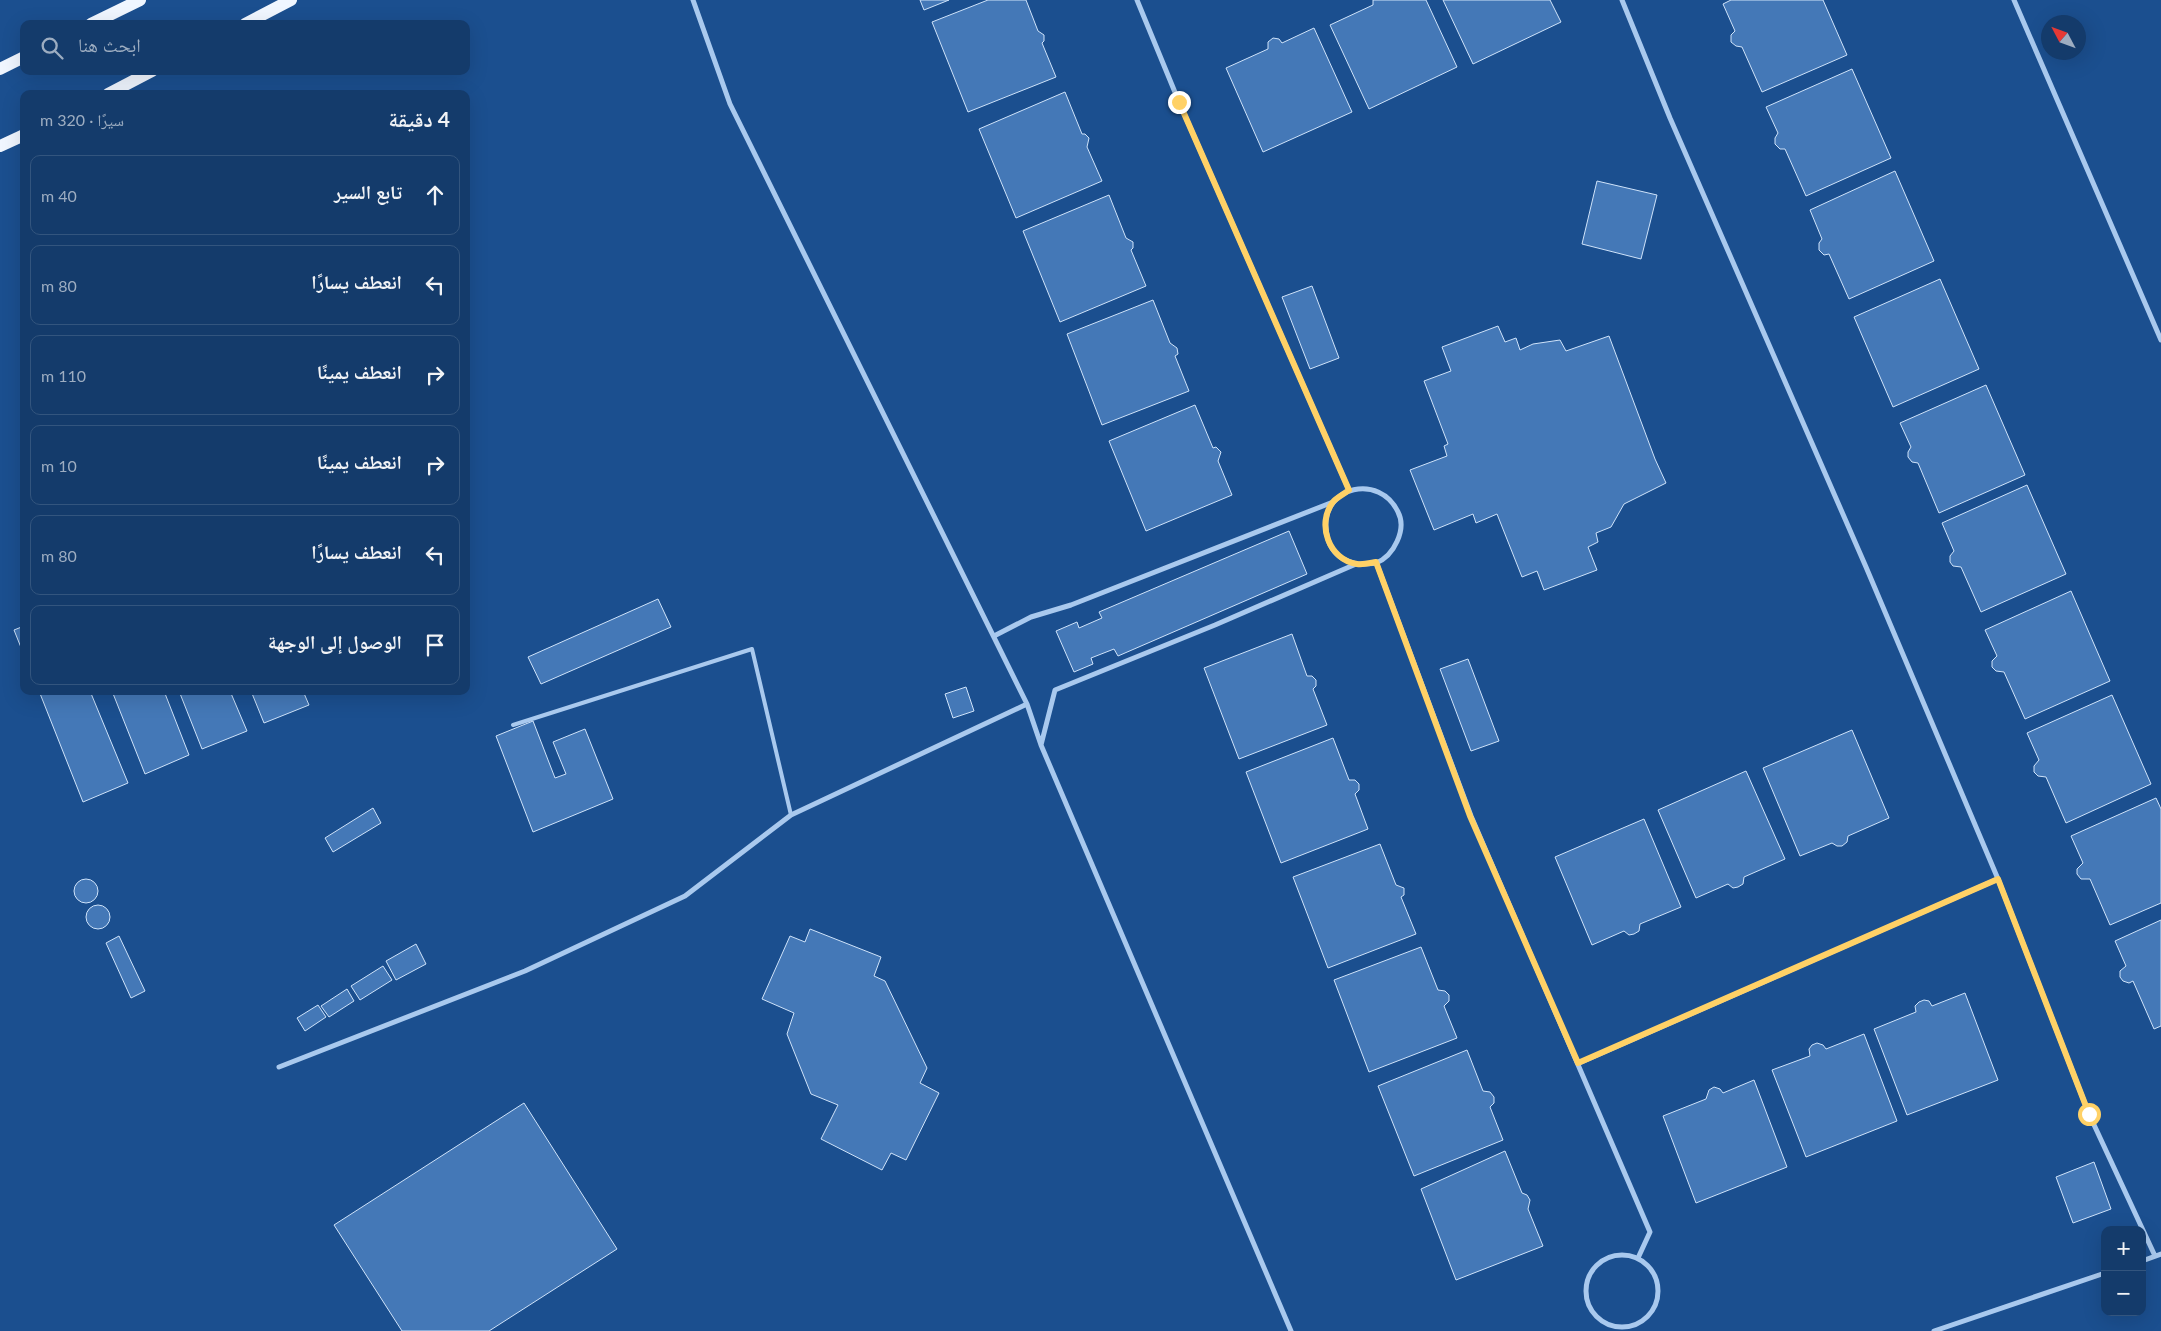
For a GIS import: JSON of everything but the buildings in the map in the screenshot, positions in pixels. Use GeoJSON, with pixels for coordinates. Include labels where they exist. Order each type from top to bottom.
{"type":"FeatureCollection","features":[{"type":"Feature","properties":{"kind":"main road"},"geometry":{"type":"LineString","coordinates":[[99,20],[140,0]]}},
{"type":"Feature","properties":{"kind":"main road"},"geometry":{"type":"LineString","coordinates":[[253,20],[292,0]]}},
{"type":"Feature","properties":{"kind":"main road"},"geometry":{"type":"LineString","coordinates":[[0,69],[20,59]]}},
{"type":"Feature","properties":{"kind":"main road"},"geometry":{"type":"LineString","coordinates":[[116,90],[144,75]]}},
{"type":"Feature","properties":{"kind":"main road"},"geometry":{"type":"LineString","coordinates":[[0,146],[20,137]]}},
{"type":"Feature","properties":{"kind":"street"},"geometry":{"type":"LineString","coordinates":[[693,0],[730,104],[1027,704],[1041,745],[1291,1331]]}},
{"type":"Feature","properties":{"kind":"street"},"geometry":{"type":"LineString","coordinates":[[1622,0],[1670,118],[1866,567],[1998,879],[2089,1114],[2158,1255],[2146,1260]]}},
{"type":"Feature","properties":{"kind":"street"},"geometry":{"type":"LineString","coordinates":[[2014,0],[2161,340]]}},
{"type":"Feature","properties":{"kind":"street"},"geometry":{"type":"LineString","coordinates":[[1139,1],[1179,102],[1349,490]]}},
{"type":"Feature","properties":{"kind":"street"},"geometry":{"type":"LineString","coordinates":[[994,636],[1031,617],[1071,605],[1333,502],[1349,490],[1369,488],[1387,496],[1399,512],[1401,532],[1393,550],[1376,562],[1356,564],[1215,625],[1055,690],[1041,745]]}},
{"type":"Feature","properties":{"kind":"street"},"geometry":{"type":"LineString","coordinates":[[1333,502],[1325,520],[1327,540],[1339,556],[1356,564]]}},
{"type":"Feature","properties":{"kind":"street"},"geometry":{"type":"LineString","coordinates":[[1376,562],[1470,816],[1650,1232],[1638,1258]]}},
{"type":"Feature","properties":{"kind":"street"},"geometry":{"type":"LineString","coordinates":[[280,1067],[525,970],[685,896],[791,814],[1027,704]]}},
{"type":"Feature","properties":{"kind":"street"},"geometry":{"type":"LineString","coordinates":[[1578,1063],[1998,879]]}},
{"type":"Feature","properties":{"kind":"street"},"geometry":{"type":"LineString","coordinates":[[1622,1254],[1638,1258],[1651,1268],[1658,1282],[1658,1298],[1651,1313],[1638,1324],[1623,1328],[1607,1324],[1594,1314],[1587,1300],[1586,1284],[1594,1269],[1606,1258],[1622,1254]]}},
{"type":"Feature","properties":{"kind":"street"},"geometry":{"type":"LineString","coordinates":[[1934,1331],[2101,1275]]}},
{"type":"Feature","properties":{"kind":"lane"},"geometry":{"type":"LineString","coordinates":[[513,725],[752,649],[791,814]]}},
{"type":"Feature","properties":{"kind":"route"},"geometry":{"type":"LineString","coordinates":[[1179,102],[1349,490],[1333,502],[1325,520],[1327,540],[1339,556],[1356,564],[1376,562],[1470,816],[1578,1063],[1998,879],[2089,1114]]}}]}
